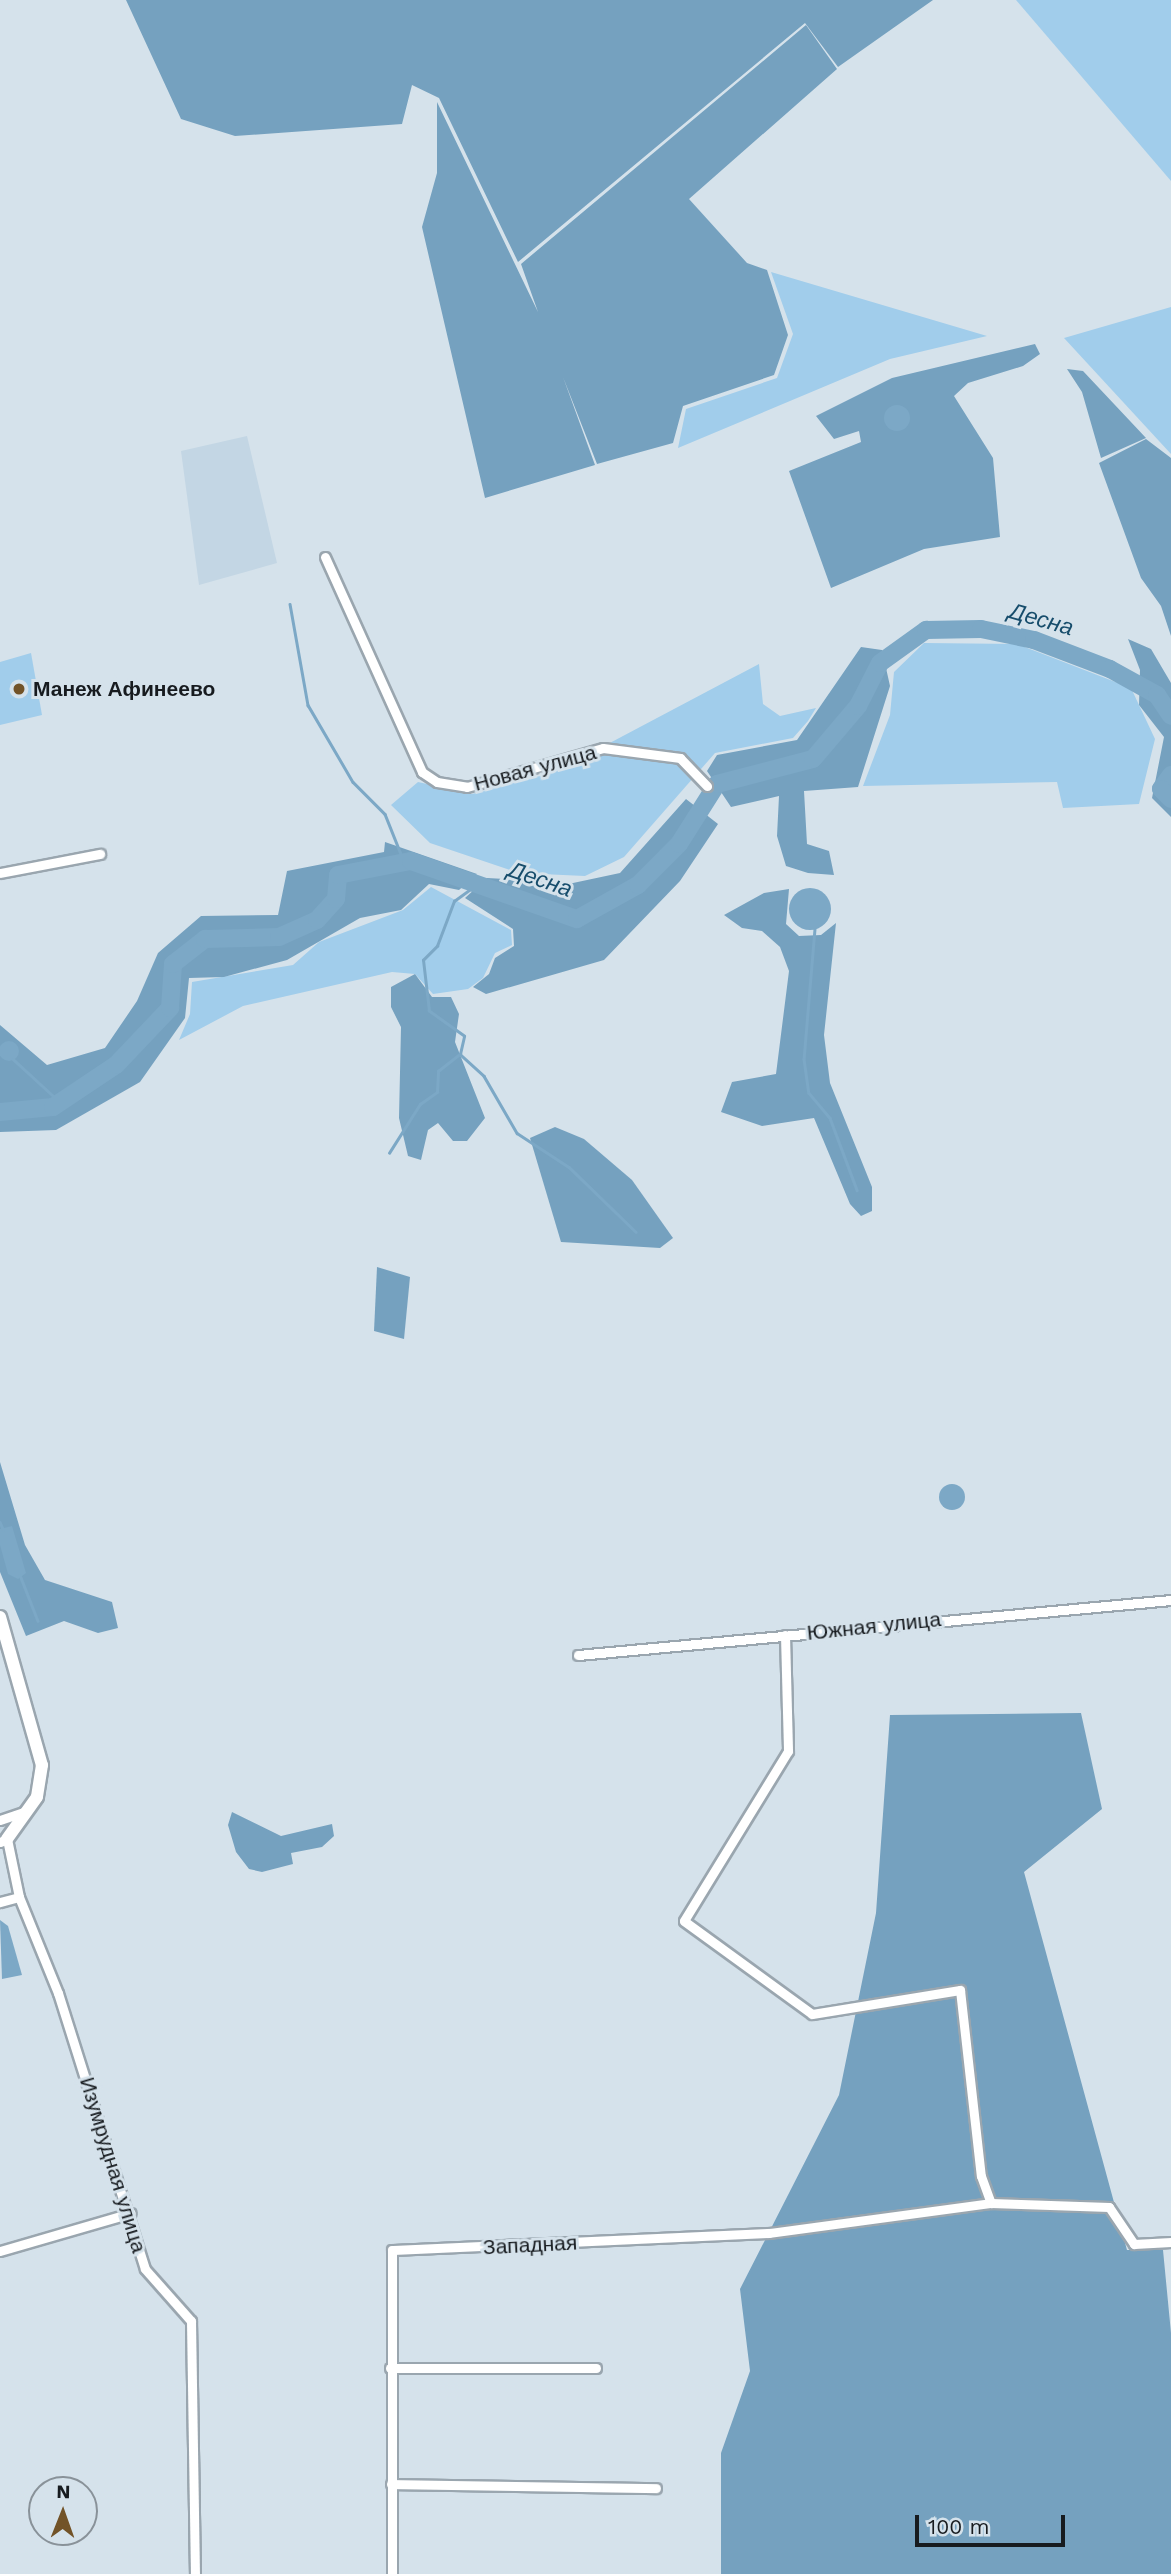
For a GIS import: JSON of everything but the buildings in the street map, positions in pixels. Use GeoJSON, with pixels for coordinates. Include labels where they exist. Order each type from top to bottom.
{"type":"FeatureCollection","features":[{"type":"Feature","properties":{"kind":"street","name":"Новая улица"},"geometry":{"type":"LineString","coordinates":[[325,557],[422,772],[437,782],[467,787],[603,748],[680,758],[707,786]]}},
{"type":"Feature","properties":{"kind":"street"},"geometry":{"type":"LineString","coordinates":[[0,873],[100,854]]}},
{"type":"Feature","properties":{"kind":"street","name":"Южная улица"},"geometry":{"type":"LineString","coordinates":[[578,1655],[1171,1600]]}},
{"type":"Feature","properties":{"kind":"street"},"geometry":{"type":"LineString","coordinates":[[0,1617],[38,1736],[42,1765],[31,1809],[4,1841]]}},
{"type":"Feature","properties":{"kind":"street"},"geometry":{"type":"LineString","coordinates":[[785,1635],[788,1751],[684,1921],[812,2014],[960,1990],[981,2176],[990,2203],[1109,2207],[1134,2244],[1171,2242]]}},
{"type":"Feature","properties":{"kind":"street"},"geometry":{"type":"LineString","coordinates":[[0,1820],[31,1809]]}},
{"type":"Feature","properties":{"kind":"street","name":"Изумрудная улица"},"geometry":{"type":"LineString","coordinates":[[4,1841],[19,1896],[58,1993],[131,2213],[145,2269],[191,2321],[195,2574]]}},
{"type":"Feature","properties":{"kind":"street"},"geometry":{"type":"LineString","coordinates":[[0,1902],[19,1896]]}},
{"type":"Feature","properties":{"kind":"street","name":"Западная"},"geometry":{"type":"LineString","coordinates":[[392,2574],[392,2250],[769,2233],[990,2203]]}},
{"type":"Feature","properties":{"kind":"street"},"geometry":{"type":"LineString","coordinates":[[0,2251],[131,2213]]}},
{"type":"Feature","properties":{"kind":"street"},"geometry":{"type":"LineString","coordinates":[[390,2368],[596,2368]]}},
{"type":"Feature","properties":{"kind":"street"},"geometry":{"type":"LineString","coordinates":[[391,2484],[656,2488]]}},
{"type":"Feature","properties":{"kind":"shaded area"},"geometry":{"type":"Polygon","coordinates":[[[126,0],[933,0],[838,67],[805,23],[518,262],[439,98],[412,85],[402,124],[235,136],[181,119],[126,0]]]}},
{"type":"Feature","properties":{"kind":"shaded area"},"geometry":{"type":"Polygon","coordinates":[[[1016,0],[1171,0],[1171,181],[1016,0]]]}},
{"type":"Feature","properties":{"kind":"shaded area"},"geometry":{"type":"Polygon","coordinates":[[[806,25],[837,69],[689,199],[747,263],[767,270],[788,335],[774,375],[683,406],[673,443],[597,464],[563,377],[595,465],[485,498],[422,227],[437,173],[437,102],[538,312],[521,264],[806,25]]]}},
{"type":"Feature","properties":{"kind":"shaded area"},"geometry":{"type":"Polygon","coordinates":[[[771,272],[987,336],[890,359],[678,448],[686,409],[777,378],[793,334],[771,272]]]}},
{"type":"Feature","properties":{"kind":"shaded area"},"geometry":{"type":"Polygon","coordinates":[[[1171,307],[1171,454],[1064,338],[1171,307]]]}},
{"type":"Feature","properties":{"kind":"shaded area"},"geometry":{"type":"Polygon","coordinates":[[[1035,344],[1040,354],[1023,366],[968,383],[954,396],[993,458],[1000,537],[924,549],[831,588],[789,471],[861,442],[859,431],[834,439],[816,416],[892,378],[1035,344]]]}},
{"type":"Feature","properties":{"kind":"shaded area"},"geometry":{"type":"Polygon","coordinates":[[[1067,369],[1083,371],[1146,438],[1101,458],[1082,392],[1067,369]]]}},
{"type":"Feature","properties":{"kind":"shaded area"},"geometry":{"type":"Polygon","coordinates":[[[897,405],[906,409],[910,418],[906,427],[897,431],[888,427],[884,418],[888,409],[897,405]]]}},
{"type":"Feature","properties":{"kind":"shaded area"},"geometry":{"type":"Polygon","coordinates":[[[247,436],[277,563],[199,585],[181,451],[247,436]]]}},
{"type":"Feature","properties":{"kind":"shaded area"},"geometry":{"type":"Polygon","coordinates":[[[1146,439],[1171,458],[1171,636],[1161,606],[1141,578],[1099,463],[1146,439]]]}},
{"type":"Feature","properties":{"kind":"shaded area"},"geometry":{"type":"Polygon","coordinates":[[[1128,639],[1151,649],[1171,683],[1171,817],[1152,798],[1164,737],[1139,705],[1140,670],[1128,639]]]}},
{"type":"Feature","properties":{"kind":"shaded area"},"geometry":{"type":"Polygon","coordinates":[[[924,643],[1017,644],[1131,688],[1155,739],[1139,804],[1063,808],[1057,782],[863,786],[890,715],[894,672],[924,643]]]}},
{"type":"Feature","properties":{"kind":"shaded area"},"geometry":{"type":"Polygon","coordinates":[[[861,647],[882,650],[890,686],[858,787],[804,791],[807,844],[829,851],[834,875],[808,873],[786,866],[777,836],[779,796],[731,807],[707,771],[717,755],[797,740],[861,647]]]}},
{"type":"Feature","properties":{"kind":"shaded area","name":"Манеж Афинеево"},"geometry":{"type":"Polygon","coordinates":[[[31,653],[42,715],[0,725],[0,662],[31,653]]]}},
{"type":"Feature","properties":{"kind":"shaded area"},"geometry":{"type":"Polygon","coordinates":[[[759,664],[763,704],[780,716],[816,708],[808,721],[793,738],[715,753],[624,857],[585,876],[519,873],[430,843],[391,805],[418,782],[472,794],[555,772],[759,664]]]}},
{"type":"Feature","properties":{"kind":"shaded area"},"geometry":{"type":"Polygon","coordinates":[[[686,799],[718,824],[680,881],[604,960],[486,994],[473,987],[489,974],[495,958],[514,946],[513,929],[465,898],[487,878],[573,883],[620,873],[686,799]]]}},
{"type":"Feature","properties":{"kind":"shaded area"},"geometry":{"type":"Polygon","coordinates":[[[385,842],[477,874],[459,890],[429,884],[401,910],[360,918],[287,960],[224,977],[189,978],[185,1018],[140,1082],[56,1130],[0,1132],[0,1025],[47,1065],[105,1048],[137,1001],[158,953],[201,916],[278,915],[287,871],[384,852],[385,842]]]}},
{"type":"Feature","properties":{"kind":"shaded area"},"geometry":{"type":"Polygon","coordinates":[[[431,887],[511,930],[512,945],[495,953],[483,978],[468,989],[433,994],[415,974],[392,972],[243,1006],[179,1040],[190,1014],[192,982],[293,965],[319,942],[403,910],[431,887]]]}},
{"type":"Feature","properties":{"kind":"shaded area"},"geometry":{"type":"Polygon","coordinates":[[[810,888],[825,894],[831,909],[825,924],[810,930],[795,924],[789,909],[795,894],[810,888]]]}},
{"type":"Feature","properties":{"kind":"shaded area"},"geometry":{"type":"Polygon","coordinates":[[[789,889],[786,924],[799,936],[821,935],[836,923],[824,1035],[830,1083],[872,1187],[872,1211],[861,1216],[850,1204],[814,1118],[762,1126],[721,1112],[732,1082],[776,1074],[789,971],[780,947],[762,931],[742,928],[724,915],[764,893],[789,889]]]}},
{"type":"Feature","properties":{"kind":"shaded area"},"geometry":{"type":"Polygon","coordinates":[[[415,974],[432,997],[451,997],[459,1014],[455,1042],[485,1118],[467,1141],[453,1141],[438,1123],[428,1130],[421,1160],[408,1156],[399,1118],[401,1027],[391,1007],[391,987],[415,974]]]}},
{"type":"Feature","properties":{"kind":"shaded area"},"geometry":{"type":"Polygon","coordinates":[[[9,1041],[16,1044],[19,1051],[16,1058],[9,1061],[2,1058],[-1,1051],[2,1044],[9,1041]]]}},
{"type":"Feature","properties":{"kind":"shaded area"},"geometry":{"type":"Polygon","coordinates":[[[555,1127],[584,1139],[632,1180],[673,1238],[660,1248],[561,1242],[530,1138],[555,1127]]]}},
{"type":"Feature","properties":{"kind":"shaded area"},"geometry":{"type":"Polygon","coordinates":[[[377,1267],[410,1277],[404,1339],[374,1331],[377,1267]]]}},
{"type":"Feature","properties":{"kind":"shaded area"},"geometry":{"type":"Polygon","coordinates":[[[0,1462],[25,1545],[45,1580],[112,1602],[118,1628],[98,1633],[64,1621],[26,1636],[0,1572],[0,1462]]]}},
{"type":"Feature","properties":{"kind":"shaded area"},"geometry":{"type":"Polygon","coordinates":[[[952,1484],[961,1488],[965,1497],[961,1506],[952,1510],[943,1506],[939,1497],[943,1488],[952,1484]]]}},
{"type":"Feature","properties":{"kind":"shaded area"},"geometry":{"type":"Polygon","coordinates":[[[12,1526],[26,1573],[18,1579],[8,1574],[0,1545],[0,1529],[12,1526]]]}},
{"type":"Feature","properties":{"kind":"shaded area"},"geometry":{"type":"Polygon","coordinates":[[[1081,1713],[1102,1809],[1024,1872],[1127,2250],[1163,2250],[1171,2333],[1171,2574],[721,2574],[721,2453],[750,2371],[740,2289],[839,2095],[876,1913],[890,1715],[1081,1713]]]}},
{"type":"Feature","properties":{"kind":"shaded area"},"geometry":{"type":"Polygon","coordinates":[[[232,1812],[281,1836],[332,1824],[334,1836],[322,1847],[291,1853],[293,1864],[262,1872],[249,1869],[236,1852],[228,1825],[232,1812]]]}},
{"type":"Feature","properties":{"kind":"shaded area"},"geometry":{"type":"Polygon","coordinates":[[[0,1920],[8,1926],[22,1975],[2,1979],[0,1920]]]}},
{"type":"Feature","properties":{"kind":"waterway"},"geometry":{"type":"LineString","coordinates":[[290,604],[308,705],[353,782],[385,814],[405,864]]}},
{"type":"Feature","properties":{"kind":"waterway","name":"Десна"},"geometry":{"type":"LineString","coordinates":[[0,1112],[53,1107],[116,1065],[170,1008],[173,964],[205,939],[279,937],[317,920],[336,899],[338,875],[411,861],[577,919],[638,885],[679,844],[717,784],[813,759],[858,706],[880,663],[926,630],[981,629],[1034,640],[1110,669],[1157,695],[1171,716]]}},
{"type":"Feature","properties":{"kind":"waterway","name":"Десна"},"geometry":{"type":"LineString","coordinates":[[1171,775],[1161,789],[1171,799]]}},
{"type":"Feature","properties":{"kind":"waterway"},"geometry":{"type":"LineString","coordinates":[[389,1153],[420,1104],[437,1092],[438,1071],[460,1054],[464,1036],[429,1011],[423,960],[437,946],[454,901],[477,884]]}},
{"type":"Feature","properties":{"kind":"waterway"},"geometry":{"type":"LineString","coordinates":[[815,929],[804,1059],[809,1093],[830,1118],[857,1190]]}},
{"type":"Feature","properties":{"kind":"waterway"},"geometry":{"type":"LineString","coordinates":[[461,1055],[484,1076],[517,1133],[569,1167],[636,1232]]}},
{"type":"Feature","properties":{"kind":"waterway"},"geometry":{"type":"LineString","coordinates":[[13,1059],[60,1102]]}},
{"type":"Feature","properties":{"kind":"waterway"},"geometry":{"type":"LineString","coordinates":[[0,1522],[3,1529]]}},
{"type":"Feature","properties":{"kind":"waterway"},"geometry":{"type":"LineString","coordinates":[[20,1575],[38,1621]]}},
{"type":"Feature","properties":{"kind":"place","name":"Манеж Афинеево"},"geometry":{"type":"Point","coordinates":[19,689]}}]}
